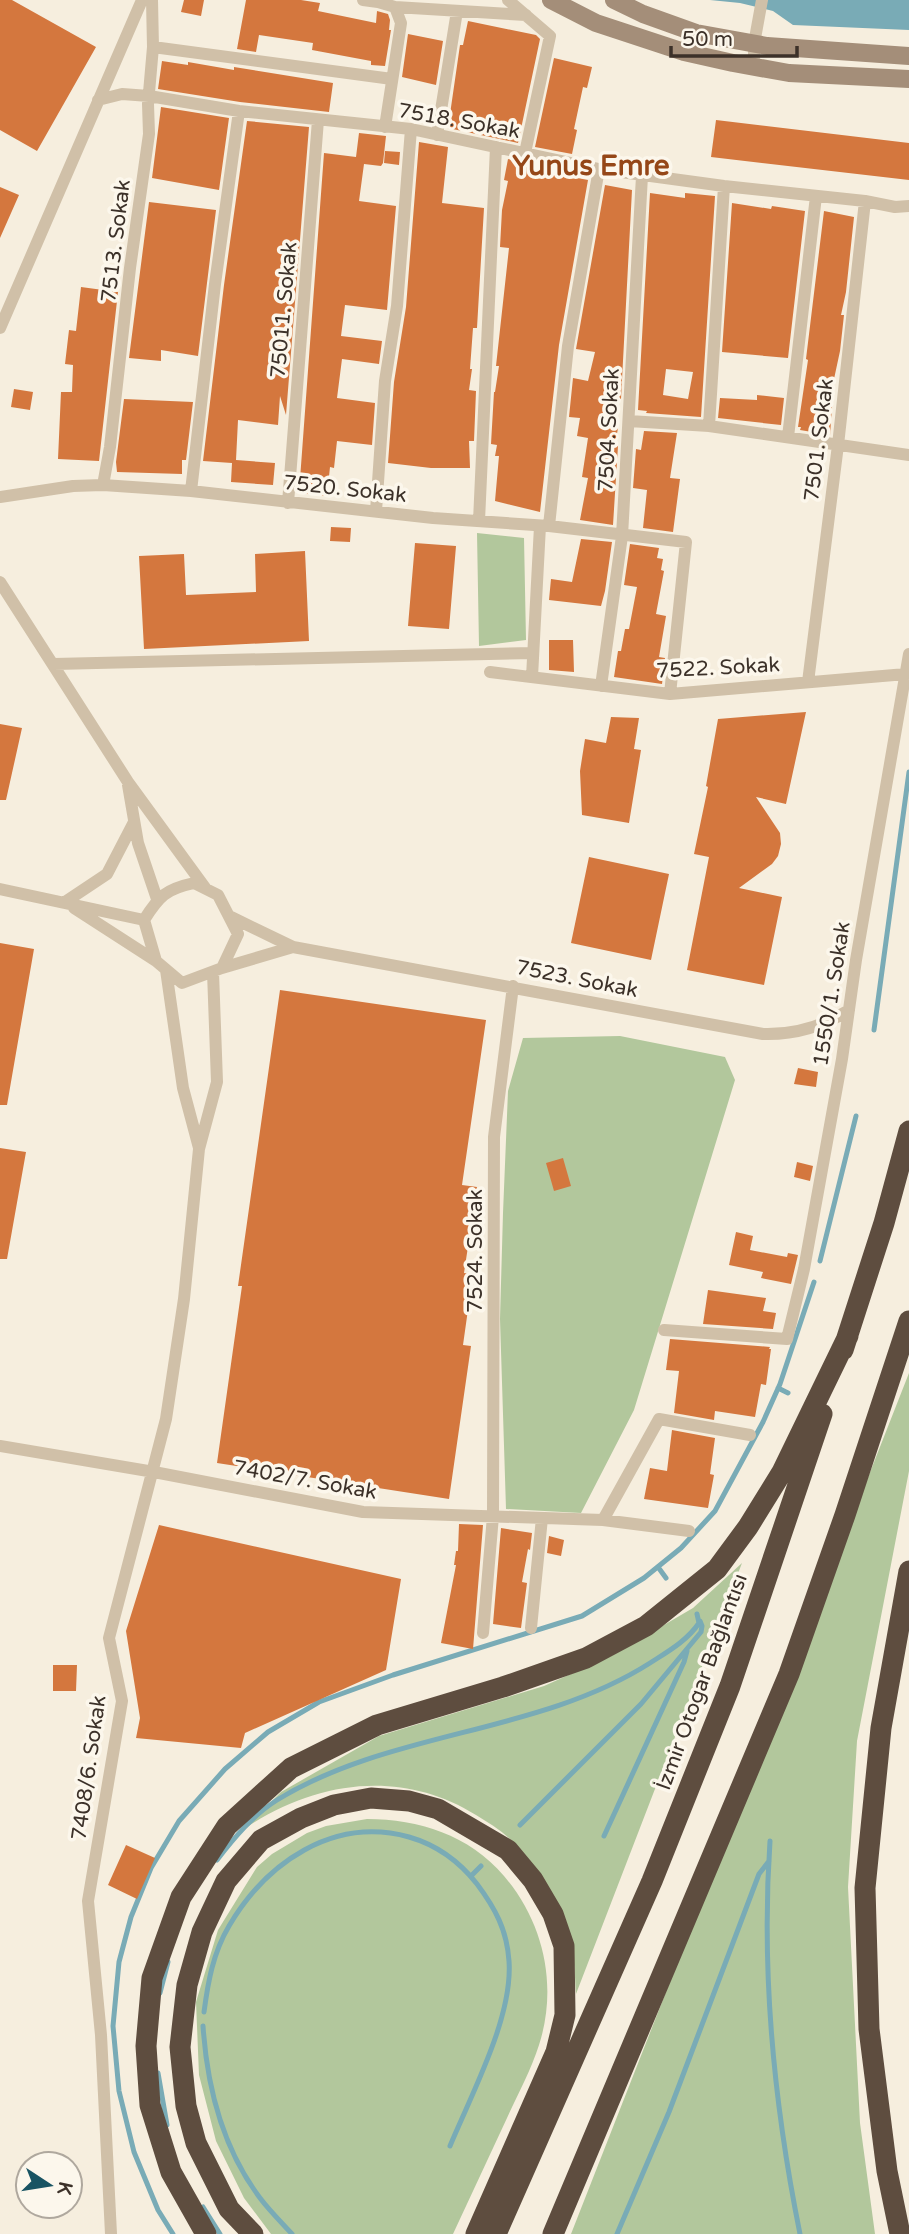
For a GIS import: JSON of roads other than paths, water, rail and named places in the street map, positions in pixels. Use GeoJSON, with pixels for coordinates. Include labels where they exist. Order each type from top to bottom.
{"type":"FeatureCollection","features":[{"type":"Feature","properties":{"kind":"highway","name":"İzmir Otogar Bağlantısı"},"geometry":{"type":"LineString","coordinates":[[496,2234],[652,1881],[730,1686],[848,1336],[884,1223],[909,1131]]}},
{"type":"Feature","properties":{"kind":"highway"},"geometry":{"type":"LineString","coordinates":[[553,2234],[789,1674],[845,1516],[909,1321]]}},
{"type":"Feature","properties":{"kind":"highway"},"geometry":{"type":"LineString","coordinates":[[206,2234],[171,2172],[150,2105],[146,2046],[152,1978],[181,1897],[227,1826],[291,1768],[377,1726],[586,1658],[646,1626],[717,1569],[748,1527],[782,1472],[848,1336]]}},
{"type":"Feature","properties":{"kind":"highway"},"geometry":{"type":"LineString","coordinates":[[900,2234],[887,2171],[869,2029],[865,1888],[881,1728],[909,1571]]}},
{"type":"Feature","properties":{"kind":"highway"},"geometry":{"type":"LineString","coordinates":[[253,2234],[229,2209],[196,2143],[189,2119],[180,2047],[187,1985],[202,1932],[226,1881],[261,1840],[301,1818],[334,1805],[371,1798],[409,1801],[438,1809],[508,1850],[533,1880],[553,1914],[564,1946],[565,2015],[556,2052],[476,2234]]}},
{"type":"Feature","properties":{"kind":"main road"},"geometry":{"type":"LineString","coordinates":[[551,0],[596,23],[684,52],[754,68],[789,73],[909,79]]}},
{"type":"Feature","properties":{"kind":"main road"},"geometry":{"type":"LineString","coordinates":[[614,0],[643,15],[696,33],[754,44],[909,56]]}},
{"type":"Feature","properties":{"kind":"street"},"geometry":{"type":"LineString","coordinates":[[0,328],[142,0]]}},
{"type":"Feature","properties":{"kind":"street","name":"7513. Sokak"},"geometry":{"type":"LineString","coordinates":[[103,485],[149,134],[152,0]]}},
{"type":"Feature","properties":{"kind":"street"},"geometry":{"type":"LineString","coordinates":[[363,0],[395,7],[526,16]]}},
{"type":"Feature","properties":{"kind":"street"},"geometry":{"type":"LineString","coordinates":[[508,0],[550,36],[526,153]]}},
{"type":"Feature","properties":{"kind":"street"},"geometry":{"type":"LineString","coordinates":[[754,68],[754,44],[762,0]]}},
{"type":"Feature","properties":{"kind":"street"},"geometry":{"type":"LineString","coordinates":[[385,127],[401,23],[395,7]]}},
{"type":"Feature","properties":{"kind":"street"},"geometry":{"type":"LineString","coordinates":[[437,135],[457,11]]}},
{"type":"Feature","properties":{"kind":"street"},"geometry":{"type":"LineString","coordinates":[[153,47],[392,79]]}},
{"type":"Feature","properties":{"kind":"street","name":"7518. Sokak"},"geometry":{"type":"LineString","coordinates":[[98,100],[122,94],[149,96],[239,111],[411,130],[599,169],[865,201],[895,207],[909,214]]}},
{"type":"Feature","properties":{"kind":"street"},"geometry":{"type":"LineString","coordinates":[[191,491],[215,284],[239,111]]}},
{"type":"Feature","properties":{"kind":"street","name":"75011. Sokak"},"geometry":{"type":"LineString","coordinates":[[288,503],[318,120]]}},
{"type":"Feature","properties":{"kind":"street"},"geometry":{"type":"LineString","coordinates":[[376,511],[385,380],[397,306],[411,130]]}},
{"type":"Feature","properties":{"kind":"street"},"geometry":{"type":"LineString","coordinates":[[480,521],[496,147]]}},
{"type":"Feature","properties":{"kind":"street"},"geometry":{"type":"LineString","coordinates":[[532,677],[544,526],[568,346],[599,169]]}},
{"type":"Feature","properties":{"kind":"street","name":"7504. Sokak"},"geometry":{"type":"LineString","coordinates":[[601,686],[622,536],[642,176]]}},
{"type":"Feature","properties":{"kind":"street"},"geometry":{"type":"LineString","coordinates":[[709,426],[724,186]]}},
{"type":"Feature","properties":{"kind":"street"},"geometry":{"type":"LineString","coordinates":[[788,437],[816,196]]}},
{"type":"Feature","properties":{"kind":"street","name":"7501. Sokak"},"geometry":{"type":"LineString","coordinates":[[808,682],[865,201]]}},
{"type":"Feature","properties":{"kind":"street","name":"7518. Sokak"},"geometry":{"type":"LineString","coordinates":[[895,207],[909,206]]}},
{"type":"Feature","properties":{"kind":"street"},"geometry":{"type":"LineString","coordinates":[[629,421],[709,426],[909,455]]}},
{"type":"Feature","properties":{"kind":"street","name":"7520. Sokak"},"geometry":{"type":"LineString","coordinates":[[0,497],[73,486],[103,485],[191,491],[687,542],[670,694]]}},
{"type":"Feature","properties":{"kind":"street"},"geometry":{"type":"LineString","coordinates":[[0,582],[128,782],[206,889]]}},
{"type":"Feature","properties":{"kind":"street"},"geometry":{"type":"LineString","coordinates":[[54,664],[533,653]]}},
{"type":"Feature","properties":{"kind":"street","name":"1550/1. Sokak"},"geometry":{"type":"LineString","coordinates":[[664,1330],[786,1339],[804,1269],[842,1059],[909,654]]}},
{"type":"Feature","properties":{"kind":"street","name":"7522. Sokak"},"geometry":{"type":"LineString","coordinates":[[490,672],[670,694],[906,674]]}},
{"type":"Feature","properties":{"kind":"street"},"geometry":{"type":"LineString","coordinates":[[128,782],[138,843],[157,899]]}},
{"type":"Feature","properties":{"kind":"street"},"geometry":{"type":"LineString","coordinates":[[65,902],[107,874],[134,822]]}},
{"type":"Feature","properties":{"kind":"street"},"geometry":{"type":"LineString","coordinates":[[144,920],[157,899],[173,887],[194,883],[218,895],[238,934],[218,970],[217,1082],[199,1149]]}},
{"type":"Feature","properties":{"kind":"street"},"geometry":{"type":"LineString","coordinates":[[0,889],[144,920]]}},
{"type":"Feature","properties":{"kind":"street"},"geometry":{"type":"LineString","coordinates":[[65,902],[182,983],[293,947]]}},
{"type":"Feature","properties":{"kind":"street"},"geometry":{"type":"LineString","coordinates":[[229,916],[293,947]]}},
{"type":"Feature","properties":{"kind":"street"},"geometry":{"type":"LineString","coordinates":[[144,920],[161,966],[183,1088],[199,1149]]}},
{"type":"Feature","properties":{"kind":"street","name":"7523. Sokak"},"geometry":{"type":"LineString","coordinates":[[293,947],[763,1034],[782,1034],[829,1023],[849,1010]]}},
{"type":"Feature","properties":{"kind":"street","name":"7524. Sokak"},"geometry":{"type":"LineString","coordinates":[[483,1633],[493,1516],[494,1137],[513,986]]}},
{"type":"Feature","properties":{"kind":"street","name":"7408/6. Sokak"},"geometry":{"type":"LineString","coordinates":[[111,2234],[101,2035],[88,1901],[122,1701],[109,1638],[166,1419],[184,1299],[199,1149]]}},
{"type":"Feature","properties":{"kind":"street"},"geometry":{"type":"LineString","coordinates":[[603,1520],[659,1419],[750,1435]]}},
{"type":"Feature","properties":{"kind":"street","name":"7402/7. Sokak"},"geometry":{"type":"LineString","coordinates":[[0,1446],[363,1512],[603,1520],[690,1531]]}},
{"type":"Feature","properties":{"kind":"street"},"geometry":{"type":"LineString","coordinates":[[531,1628],[541,1518]]}},
{"type":"Feature","properties":{"kind":"water"},"geometry":{"type":"Polygon","coordinates":[[[710,0],[909,0],[909,30],[793,25],[773,11],[740,3],[710,0]]]}},
{"type":"Feature","properties":{"kind":"waterway"},"geometry":{"type":"LineString","coordinates":[[874,1030],[909,772]]}},
{"type":"Feature","properties":{"kind":"waterway"},"geometry":{"type":"LineString","coordinates":[[820,1261],[856,1116]]}},
{"type":"Feature","properties":{"kind":"waterway"},"geometry":{"type":"LineString","coordinates":[[173,2234],[158,2210],[134,2152],[119,2091],[113,2026],[119,1962],[131,1917],[151,1868],[179,1821],[225,1769],[268,1732],[319,1702],[393,1675],[582,1616],[644,1578],[681,1548],[715,1511],[763,1422],[780,1384],[814,1282]]}},
{"type":"Feature","properties":{"kind":"waterway"},"geometry":{"type":"LineString","coordinates":[[778,1388],[788,1393]]}},
{"type":"Feature","properties":{"kind":"waterway"},"geometry":{"type":"LineString","coordinates":[[658,1567],[666,1578]]}},
{"type":"Feature","properties":{"kind":"waterway"},"geometry":{"type":"LineString","coordinates":[[217,1860],[237,1835],[260,1813],[277,1800],[321,1777],[367,1759],[512,1720],[606,1687],[683,1641],[699,1623],[697,1614]]}},
{"type":"Feature","properties":{"kind":"waterway"},"geometry":{"type":"LineString","coordinates":[[520,1825],[641,1704],[701,1632],[700,1621]]}},
{"type":"Feature","properties":{"kind":"waterway"},"geometry":{"type":"LineString","coordinates":[[604,1836],[687,1651]]}},
{"type":"Feature","properties":{"kind":"waterway"},"geometry":{"type":"LineString","coordinates":[[204,2012],[212,1968],[223,1936],[244,1903],[282,1865],[304,1850],[328,1839],[354,1833],[381,1832],[409,1837],[438,1849],[463,1868],[489,1902],[503,1929],[509,1961],[509,1983],[498,2030],[450,2146]]}},
{"type":"Feature","properties":{"kind":"waterway"},"geometry":{"type":"LineString","coordinates":[[770,1841],[767,1940],[772,2038],[783,2137],[800,2234]]}},
{"type":"Feature","properties":{"kind":"waterway"},"geometry":{"type":"LineString","coordinates":[[617,2234],[669,2112],[759,1874],[769,1861]]}},
{"type":"Feature","properties":{"kind":"waterway"},"geometry":{"type":"LineString","coordinates":[[471,1876],[481,1866]]}},
{"type":"Feature","properties":{"kind":"waterway"},"geometry":{"type":"LineString","coordinates":[[160,1993],[168,1962]]}},
{"type":"Feature","properties":{"kind":"waterway"},"geometry":{"type":"LineString","coordinates":[[203,2026],[208,2071],[227,2138],[247,2179],[292,2234]]}},
{"type":"Feature","properties":{"kind":"waterway"},"geometry":{"type":"LineString","coordinates":[[158,2073],[167,2125]]}},
{"type":"Feature","properties":{"kind":"waterway"},"geometry":{"type":"LineString","coordinates":[[203,2207],[220,2234]]}},
{"type":"Feature","properties":{"kind":"district","name":"Yunus Emre"},"geometry":{"type":"Point","coordinates":[591,166]}}]}
